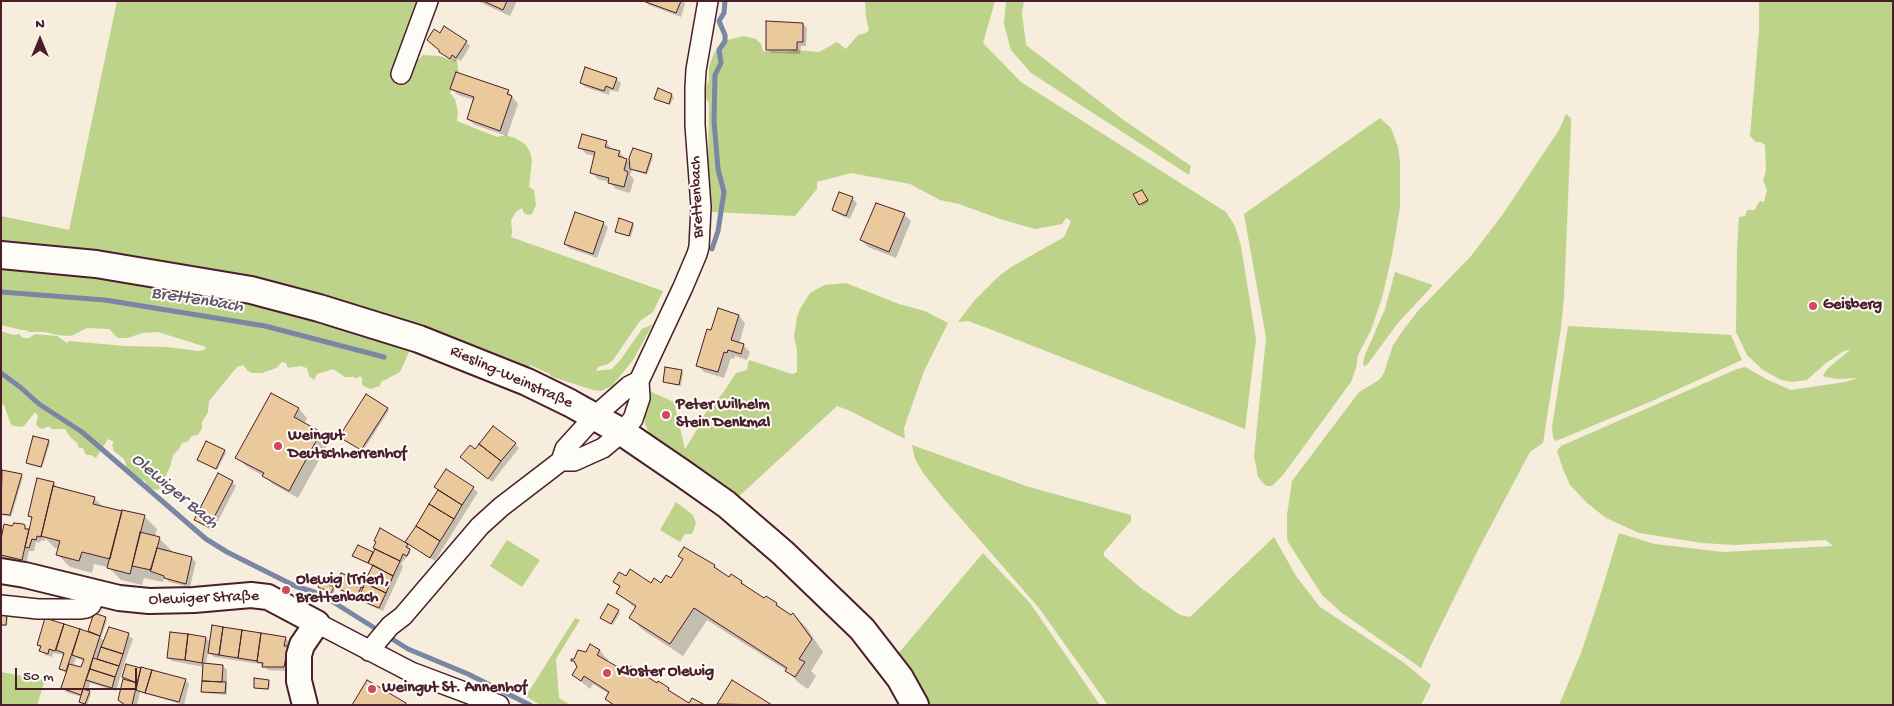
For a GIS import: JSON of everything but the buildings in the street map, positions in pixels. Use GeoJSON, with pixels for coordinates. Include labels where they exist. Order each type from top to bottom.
{"type":"FeatureCollection","features":[{"type":"Feature","properties":{"kind":"main road","name":"Riesling-Weinstraße"},"geometry":{"type":"LineString","coordinates":[[1,255],[96,264],[251,290],[319,308],[428,342],[528,382],[622,432],[726,504],[813,580],[862,629],[900,678],[916,705]]}},
{"type":"Feature","properties":{"kind":"street"},"geometry":{"type":"LineString","coordinates":[[401,74],[428,1]]}},
{"type":"Feature","properties":{"kind":"street","name":"Brettenbach"},"geometry":{"type":"LineString","coordinates":[[379,638],[403,616],[480,526],[501,507],[561,461],[565,449],[595,416],[629,386],[638,381],[683,287],[699,246],[701,207],[695,125],[695,88],[696,70],[708,1]]}},
{"type":"Feature","properties":{"kind":"street","name":"Brettenbach"},"geometry":{"type":"LineString","coordinates":[[561,461],[574,461],[594,453],[622,432],[637,411],[640,392],[638,381]]}},
{"type":"Feature","properties":{"kind":"street","name":"Olewiger Straße"},"geometry":{"type":"LineString","coordinates":[[1,571],[119,598],[158,601],[256,594],[277,601],[316,623],[379,638],[411,672],[500,705]]}},
{"type":"Feature","properties":{"kind":"street"},"geometry":{"type":"LineString","coordinates":[[1,605],[38,609],[79,609],[91,605],[96,592]]}},
{"type":"Feature","properties":{"kind":"street"},"geometry":{"type":"LineString","coordinates":[[305,705],[299,681],[299,655],[302,644],[316,623]]}},
{"type":"Feature","properties":{"kind":"green space"},"geometry":{"type":"Polygon","coordinates":[[[117,1],[419,1],[395,58],[398,69],[416,62],[423,55],[457,60],[459,77],[450,93],[455,99],[458,113],[457,121],[497,137],[506,135],[515,138],[525,144],[530,152],[532,160],[529,187],[534,190],[536,205],[532,214],[524,213],[522,208],[516,212],[511,220],[511,237],[663,291],[653,312],[640,321],[613,360],[608,364],[598,367],[596,371],[612,369],[642,329],[653,324],[633,360],[612,386],[601,391],[593,390],[550,376],[550,374],[530,365],[528,368],[440,333],[269,284],[145,257],[1,245],[1,216],[69,230],[117,1]]]}},
{"type":"Feature","properties":{"kind":"green space"},"geometry":{"type":"Polygon","coordinates":[[[865,1],[995,1],[983,43],[1021,82],[1226,212],[1235,226],[1241,246],[1256,339],[1245,429],[987,328],[968,321],[958,322],[974,301],[998,277],[1011,267],[1064,237],[1071,221],[1066,218],[1062,224],[1035,229],[959,204],[940,200],[910,184],[851,173],[817,182],[817,189],[795,216],[711,212],[708,157],[709,103],[703,94],[709,80],[709,67],[714,53],[727,40],[744,36],[756,39],[761,44],[763,51],[787,52],[795,50],[819,52],[837,42],[846,49],[858,35],[869,30],[865,1]]]}},
{"type":"Feature","properties":{"kind":"green space"},"geometry":{"type":"Polygon","coordinates":[[[1006,1],[1024,1],[1022,13],[1026,45],[1125,121],[1191,166],[1189,175],[1031,73],[1011,50],[1004,24],[1006,1]]]}},
{"type":"Feature","properties":{"kind":"green space"},"geometry":{"type":"Polygon","coordinates":[[[1759,1],[1893,1],[1893,705],[1559,705],[1581,653],[1619,533],[1655,544],[1723,552],[1833,546],[1826,540],[1735,545],[1702,543],[1639,533],[1606,518],[1587,503],[1570,485],[1557,451],[1561,446],[1745,367],[1791,390],[1845,382],[1858,378],[1838,379],[1823,375],[1828,368],[1850,350],[1844,351],[1826,363],[1807,380],[1792,382],[1781,380],[1763,370],[1747,355],[1736,332],[1739,217],[1745,216],[1747,210],[1755,210],[1761,201],[1764,202],[1767,190],[1763,181],[1766,170],[1765,145],[1761,142],[1756,142],[1750,136],[1759,29],[1759,1]]]}},
{"type":"Feature","properties":{"kind":"green space"},"geometry":{"type":"Polygon","coordinates":[[[1566,114],[1571,118],[1571,127],[1564,297],[1543,443],[1530,452],[1479,548],[1421,668],[1342,613],[1322,595],[1288,542],[1287,515],[1292,481],[1359,392],[1379,380],[1384,373],[1393,345],[1417,312],[1471,256],[1503,214],[1559,130],[1566,114]]]}},
{"type":"Feature","properties":{"kind":"green space"},"geometry":{"type":"Polygon","coordinates":[[[1380,118],[1391,128],[1398,147],[1400,162],[1400,208],[1382,298],[1371,330],[1358,355],[1351,382],[1283,475],[1272,486],[1266,486],[1258,477],[1254,456],[1266,338],[1244,214],[1380,118]]]}},
{"type":"Feature","properties":{"kind":"green space"},"geometry":{"type":"Polygon","coordinates":[[[48,264],[306,313],[322,325],[331,324],[409,352],[400,372],[381,382],[380,386],[370,389],[362,385],[362,378],[360,376],[356,379],[354,377],[345,377],[333,369],[317,374],[314,380],[309,376],[307,368],[300,366],[288,368],[286,363],[282,362],[276,368],[262,373],[252,373],[243,365],[237,367],[209,401],[208,412],[202,422],[202,428],[198,435],[192,436],[187,442],[182,443],[173,455],[165,477],[164,486],[157,490],[149,488],[145,481],[135,478],[128,471],[124,459],[114,451],[112,445],[114,442],[108,439],[96,458],[86,455],[83,448],[79,448],[65,429],[52,429],[49,426],[42,429],[38,427],[36,424],[38,416],[35,412],[24,426],[11,425],[4,405],[1,404],[1,331],[14,335],[19,334],[23,338],[29,338],[35,334],[57,336],[67,343],[69,341],[199,351],[204,350],[206,347],[158,332],[118,338],[109,329],[87,328],[71,336],[29,332],[1,325],[1,268],[10,269],[48,264]]]}},
{"type":"Feature","properties":{"kind":"green space"},"geometry":{"type":"Polygon","coordinates":[[[1395,272],[1433,285],[1398,323],[1367,365],[1364,366],[1365,355],[1385,309],[1395,272]]]}},
{"type":"Feature","properties":{"kind":"green space"},"geometry":{"type":"Polygon","coordinates":[[[846,283],[899,304],[925,311],[948,323],[924,371],[904,428],[905,439],[837,406],[736,499],[650,435],[645,424],[644,413],[647,390],[674,402],[685,449],[707,410],[723,393],[736,373],[747,370],[749,360],[792,374],[797,372],[797,350],[794,337],[800,309],[810,293],[817,289],[825,285],[846,283]]]}},
{"type":"Feature","properties":{"kind":"green space"},"geometry":{"type":"Polygon","coordinates":[[[1568,326],[1731,335],[1742,360],[1652,401],[1556,441],[1553,438],[1552,427],[1568,326]]]}},
{"type":"Feature","properties":{"kind":"green space"},"geometry":{"type":"Polygon","coordinates":[[[912,445],[1029,487],[1131,515],[1131,521],[1104,552],[1104,556],[1141,588],[1180,615],[1190,617],[1274,537],[1296,576],[1320,607],[1403,662],[1431,685],[1421,705],[1108,705],[1039,608],[923,473],[915,459],[912,445]]]}},
{"type":"Feature","properties":{"kind":"green space"},"geometry":{"type":"Polygon","coordinates":[[[676,502],[693,515],[696,523],[693,532],[685,534],[680,542],[660,530],[676,502]]]}},
{"type":"Feature","properties":{"kind":"green space"},"geometry":{"type":"Polygon","coordinates":[[[507,540],[540,560],[522,587],[490,566],[507,540]]]}},
{"type":"Feature","properties":{"kind":"green space"},"geometry":{"type":"Polygon","coordinates":[[[983,553],[1030,603],[1100,705],[927,705],[897,655],[983,553]]]}},
{"type":"Feature","properties":{"kind":"green space"},"geometry":{"type":"Polygon","coordinates":[[[575,618],[580,620],[556,659],[559,698],[570,705],[540,705],[526,696],[575,618]]]}},
{"type":"Feature","properties":{"kind":"green space"},"geometry":{"type":"Polygon","coordinates":[[[1,672],[45,680],[37,705],[1,705],[1,672]]]}},
{"type":"Feature","properties":{"kind":"waterway","name":"Brettenbach"},"geometry":{"type":"LineString","coordinates":[[712,249],[718,231],[724,192],[718,169],[714,121],[715,75],[721,63],[719,50],[725,41],[725,35],[719,21],[724,13],[725,1]]}},
{"type":"Feature","properties":{"kind":"waterway","name":"Brettenbach"},"geometry":{"type":"LineString","coordinates":[[1,292],[105,300],[265,326],[384,357]]}},
{"type":"Feature","properties":{"kind":"waterway","name":"Olewiger Bach"},"geometry":{"type":"LineString","coordinates":[[1,373],[39,404],[82,432],[206,539],[227,552],[295,586],[330,600],[408,649],[468,674],[530,705]]}},
{"type":"Feature","properties":{"kind":"place","name":"Geisberg"},"geometry":{"type":"Point","coordinates":[1813,306]}},
{"type":"Feature","properties":{"kind":"place","name":"Peter Wilhelm Stein Denkmal"},"geometry":{"type":"Point","coordinates":[666,415]}},
{"type":"Feature","properties":{"kind":"place","name":"Weingut Deutschherrenhof"},"geometry":{"type":"Point","coordinates":[278,446]}},
{"type":"Feature","properties":{"kind":"place","name":"Olewig (Trier), Brettenbach"},"geometry":{"type":"Point","coordinates":[286,590]}},
{"type":"Feature","properties":{"kind":"place","name":"Kloster Olewig"},"geometry":{"type":"Point","coordinates":[607,673]}},
{"type":"Feature","properties":{"kind":"place","name":"Weingut St. Annenhof"},"geometry":{"type":"Point","coordinates":[372,689]}}]}
